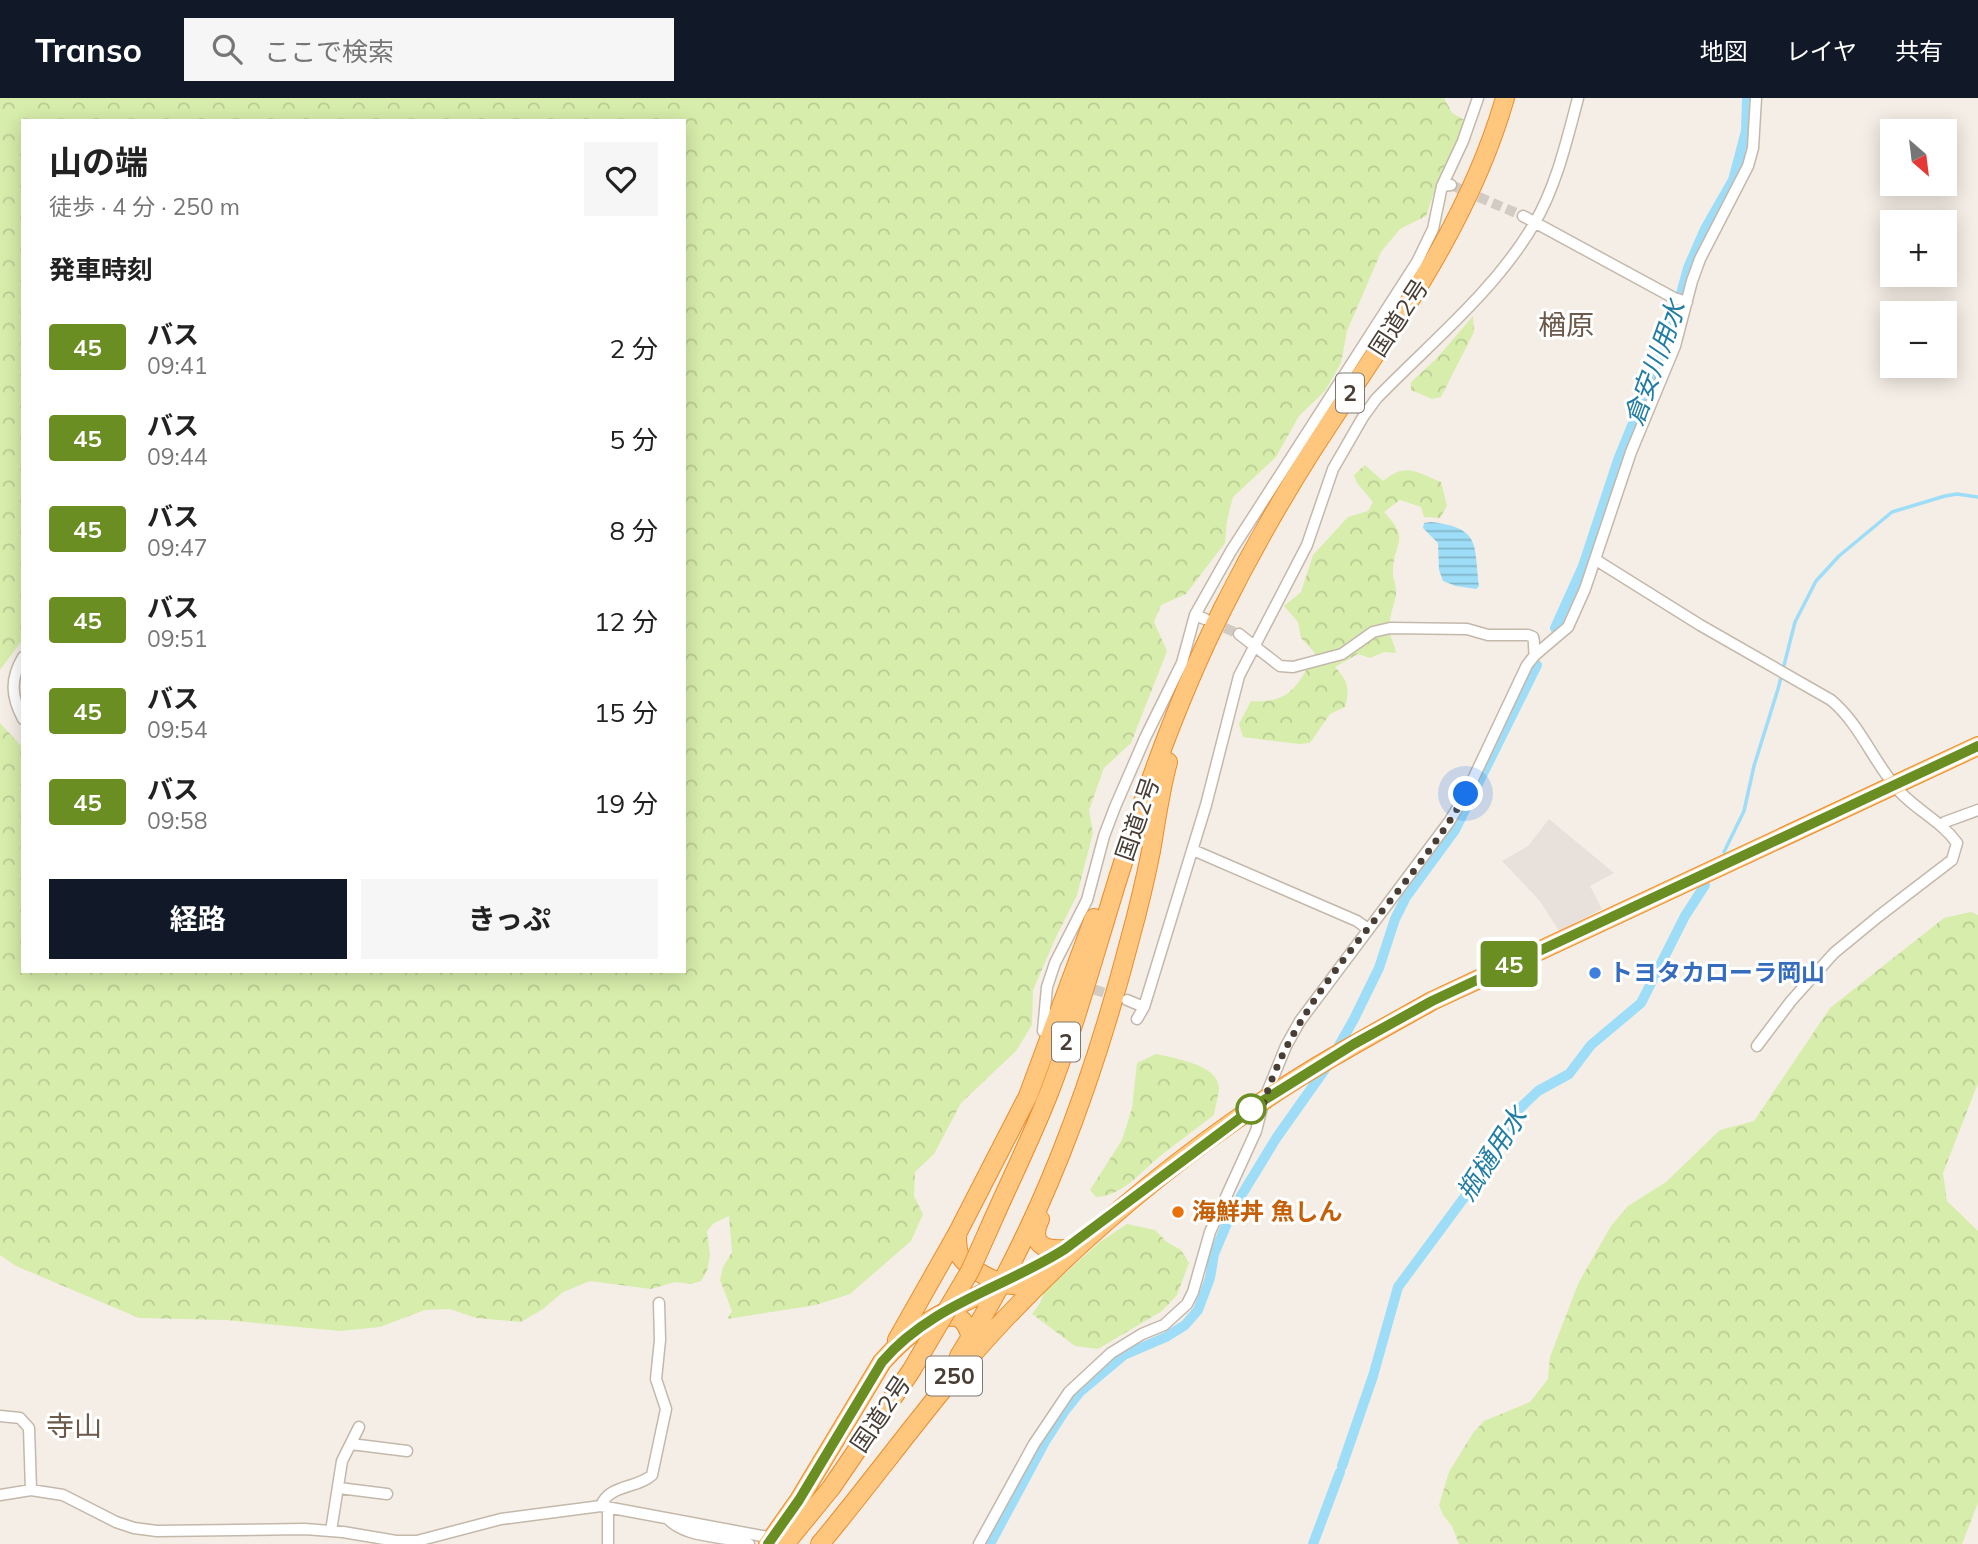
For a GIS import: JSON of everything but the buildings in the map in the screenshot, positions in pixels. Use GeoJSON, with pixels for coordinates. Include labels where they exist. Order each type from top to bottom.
{"type":"FeatureCollection","features":[{"type":"Feature","properties":{"kind":"highway","name":"国道2号"},"geometry":{"type":"LineString","coordinates":[[775,1542],[831,1488],[911,1371],[970,1271],[1049,1092],[1128,847],[1188,685],[1222,610],[1266,525],[1441,252],[1494,135],[1505,98]]}},
{"type":"Feature","properties":{"kind":"highway"},"geometry":{"type":"LineString","coordinates":[[930,1405],[1002,1284],[1062,1153],[1091,1074],[1131,939],[1166,769],[1188,685]]}},
{"type":"Feature","properties":{"kind":"highway","name":"250"},"geometry":{"type":"LineString","coordinates":[[820,1544],[930,1405],[1067,1252],[1205,1142],[1264,1100],[1354,1044],[1432,1001],[1978,746]]}},
{"type":"Feature","properties":{"kind":"highway"},"geometry":{"type":"LineString","coordinates":[[895,1347],[898,1335],[957,1234],[1028,1096],[1115,859],[1128,847]]}},
{"type":"Feature","properties":{"kind":"highway"},"geometry":{"type":"LineString","coordinates":[[1062,1153],[1054,1186],[1037,1225],[1036,1236],[1040,1245],[1046,1249],[1067,1252]]}},
{"type":"Feature","properties":{"kind":"highway"},"geometry":{"type":"LineString","coordinates":[[957,1234],[958,1253],[966,1263],[1002,1284],[1016,1286],[1027,1283],[1067,1252]]}},
{"type":"Feature","properties":{"kind":"highway","name":"250"},"geometry":{"type":"LineString","coordinates":[[775,1542],[882,1362],[895,1347],[922,1324],[950,1307],[1002,1284]]}},
{"type":"Feature","properties":{"kind":"highway"},"geometry":{"type":"LineString","coordinates":[[922,1324],[953,1316],[961,1318],[967,1325],[971,1338]]}},
{"type":"Feature","properties":{"kind":"street"},"geometry":{"type":"LineString","coordinates":[[1043,1031],[1047,987],[1055,963],[1087,900],[1104,836],[1115,807],[1182,663],[1200,617],[1231,551],[1289,459],[1360,355],[1417,262],[1433,229],[1478,98]]}},
{"type":"Feature","properties":{"kind":"street"},"geometry":{"type":"LineString","coordinates":[[1137,1019],[1144,1007],[1193,850],[1239,676],[1307,545],[1333,469],[1363,417],[1384,391],[1480,294],[1534,224],[1566,144],[1578,98]]}},
{"type":"Feature","properties":{"kind":"street"},"geometry":{"type":"LineString","coordinates":[[979,1544],[1034,1444],[1069,1392],[1111,1353],[1142,1334],[1164,1325],[1187,1304],[1210,1232],[1256,1131],[1277,1065],[1300,1021],[1450,822],[1466,794],[1527,664],[1568,627],[1596,559],[1631,452],[1675,346],[1681,301],[1748,166],[1753,148],[1756,98]]}},
{"type":"Feature","properties":{"kind":"street"},"geometry":{"type":"LineString","coordinates":[[1523,216],[1681,301]]}},
{"type":"Feature","properties":{"kind":"street"},"geometry":{"type":"LineString","coordinates":[[1596,559],[1839,707],[1895,785],[1957,843],[1952,860],[1845,942],[1791,1001],[1757,1046]]}},
{"type":"Feature","properties":{"kind":"street"},"geometry":{"type":"LineString","coordinates":[[1239,634],[1280,666],[1293,667],[1342,654],[1373,632],[1390,628],[1467,629],[1488,635],[1533,637],[1535,655]]}},
{"type":"Feature","properties":{"kind":"street"},"geometry":{"type":"LineString","coordinates":[[21,660],[15,671],[13,696],[21,715]]}},
{"type":"Feature","properties":{"kind":"street"},"geometry":{"type":"LineString","coordinates":[[0,697],[13,696]]}},
{"type":"Feature","properties":{"kind":"street"},"geometry":{"type":"LineString","coordinates":[[1941,826],[1978,810]]}},
{"type":"Feature","properties":{"kind":"street"},"geometry":{"type":"LineString","coordinates":[[1193,850],[1357,921],[1368,929]]}},
{"type":"Feature","properties":{"kind":"street"},"geometry":{"type":"LineString","coordinates":[[1052,976],[1065,981]]}},
{"type":"Feature","properties":{"kind":"street"},"geometry":{"type":"LineString","coordinates":[[1127,1000],[1144,1007]]}},
{"type":"Feature","properties":{"kind":"street"},"geometry":{"type":"LineString","coordinates":[[608,1544],[603,1499],[613,1491],[646,1480],[652,1475],[666,1409],[656,1379],[660,1340],[659,1303]]}},
{"type":"Feature","properties":{"kind":"street"},"geometry":{"type":"LineString","coordinates":[[0,1416],[20,1418],[29,1428],[31,1490]]}},
{"type":"Feature","properties":{"kind":"street"},"geometry":{"type":"LineString","coordinates":[[331,1531],[342,1461],[359,1427]]}},
{"type":"Feature","properties":{"kind":"street"},"geometry":{"type":"LineString","coordinates":[[351,1444],[407,1451]]}},
{"type":"Feature","properties":{"kind":"street"},"geometry":{"type":"LineString","coordinates":[[339,1488],[387,1494]]}},
{"type":"Feature","properties":{"kind":"street"},"geometry":{"type":"LineString","coordinates":[[0,1495],[31,1490],[63,1495],[107,1518],[134,1528],[184,1531],[331,1531],[381,1540],[417,1542],[501,1519],[604,1506],[775,1542]]}},
{"type":"Feature","properties":{"kind":"street"},"geometry":{"type":"LineString","coordinates":[[668,1519],[684,1532],[719,1536],[749,1544]]}},
{"type":"Feature","properties":{"kind":"shaded area"},"geometry":{"type":"Polygon","coordinates":[[[1549,819],[1614,873],[1590,886],[1602,909],[1559,931],[1540,901],[1502,861],[1528,846],[1549,819]]]}},
{"type":"Feature","properties":{"kind":"green space"},"geometry":{"type":"Polygon","coordinates":[[[0,98],[1444,98],[1452,113],[1468,122],[1447,170],[1438,181],[1426,216],[1400,229],[1381,252],[1347,331],[1341,363],[1325,391],[1299,416],[1276,457],[1233,497],[1225,543],[1186,594],[1161,605],[1154,622],[1167,651],[1131,743],[1104,768],[1089,810],[1093,833],[1077,895],[1033,990],[1032,1025],[1016,1051],[961,1103],[934,1154],[915,1172],[914,1196],[923,1214],[911,1241],[850,1294],[816,1305],[727,1319],[732,1311],[720,1280],[723,1267],[732,1252],[729,1216],[714,1223],[707,1231],[710,1255],[707,1271],[701,1281],[691,1284],[675,1282],[651,1289],[590,1281],[563,1292],[543,1309],[521,1322],[476,1318],[450,1309],[425,1310],[380,1327],[340,1331],[226,1320],[139,1318],[16,1266],[0,1255],[0,723],[21,746],[21,973],[686,973],[686,119],[21,119],[21,642],[0,670],[0,98]]]}},
{"type":"Feature","properties":{"kind":"green space"},"geometry":{"type":"Polygon","coordinates":[[[1473,316],[1474,332],[1441,397],[1432,399],[1411,390],[1411,382],[1437,358],[1473,316]]]}},
{"type":"Feature","properties":{"kind":"green space"},"geometry":{"type":"Polygon","coordinates":[[[1365,465],[1383,481],[1405,470],[1418,472],[1441,482],[1447,506],[1440,518],[1424,517],[1421,507],[1400,500],[1384,512],[1399,536],[1393,572],[1396,594],[1389,627],[1396,653],[1384,652],[1370,658],[1358,654],[1335,667],[1347,685],[1345,707],[1330,714],[1310,743],[1243,737],[1239,724],[1251,701],[1275,699],[1292,690],[1315,653],[1301,638],[1298,622],[1284,606],[1301,592],[1313,555],[1348,517],[1368,511],[1373,502],[1357,483],[1354,475],[1365,465]]]}},
{"type":"Feature","properties":{"kind":"green space"},"geometry":{"type":"Polygon","coordinates":[[[1971,912],[1978,915],[1978,1083],[1943,1173],[1947,1201],[1978,1231],[1978,1503],[1962,1544],[1459,1544],[1439,1505],[1449,1472],[1473,1433],[1484,1421],[1530,1402],[1548,1379],[1550,1357],[1578,1284],[1611,1226],[1628,1206],[1666,1182],[1720,1130],[1754,1121],[1830,1008],[1944,918],[1971,912]]]}},
{"type":"Feature","properties":{"kind":"green space"},"geometry":{"type":"Polygon","coordinates":[[[1156,1054],[1193,1063],[1211,1073],[1219,1087],[1214,1115],[1122,1188],[1114,1193],[1096,1197],[1090,1190],[1122,1140],[1132,1108],[1137,1063],[1156,1054]]]}},
{"type":"Feature","properties":{"kind":"green space"},"geometry":{"type":"Polygon","coordinates":[[[1127,1224],[1155,1230],[1167,1242],[1181,1250],[1189,1263],[1177,1295],[1162,1311],[1098,1349],[1075,1346],[1032,1314],[1044,1292],[1100,1242],[1127,1224]]]}},
{"type":"Feature","properties":{"kind":"water"},"geometry":{"type":"Polygon","coordinates":[[[1431,522],[1459,529],[1472,540],[1479,586],[1476,589],[1443,581],[1439,570],[1438,543],[1423,528],[1424,523],[1431,522]]]}},
{"type":"Feature","properties":{"kind":"waterway","name":"倉安川用水"},"geometry":{"type":"LineString","coordinates":[[1555,628],[1583,566],[1618,460],[1671,330],[1688,268],[1705,229],[1733,180],[1746,131],[1747,98]]}},
{"type":"Feature","properties":{"kind":"waterway"},"geometry":{"type":"LineString","coordinates":[[1724,852],[1744,811],[1795,622],[1816,581],[1839,556],[1892,512],[1945,496],[1957,494],[1978,497]]}},
{"type":"Feature","properties":{"kind":"waterway","name":"倉安川用水"},"geometry":{"type":"LineString","coordinates":[[990,1544],[1046,1440],[1080,1392],[1124,1355],[1166,1337],[1185,1325],[1198,1310],[1210,1278],[1214,1254],[1233,1209],[1277,1137],[1328,1065],[1354,1019],[1379,968],[1395,919],[1406,897],[1455,830],[1537,665]]}},
{"type":"Feature","properties":{"kind":"waterway","name":"瓶樋用水"},"geometry":{"type":"LineString","coordinates":[[1342,1466],[1373,1376],[1398,1287],[1469,1191],[1515,1113],[1538,1091],[1569,1074],[1591,1045],[1641,1003],[1685,916],[1705,885]]}},
{"type":"Feature","properties":{"kind":"waterway","name":"瓶樋用水"},"geometry":{"type":"LineString","coordinates":[[1313,1544],[1340,1472]]}},
{"type":"Feature","properties":{"kind":"tunnel"},"geometry":{"type":"LineString","coordinates":[[1451,185],[1523,216]]}},
{"type":"Feature","properties":{"kind":"tunnel"},"geometry":{"type":"LineString","coordinates":[[1211,622],[1239,634]]}},
{"type":"Feature","properties":{"kind":"tunnel"},"geometry":{"type":"LineString","coordinates":[[1080,985],[1118,997]]}},
{"type":"Feature","properties":{"kind":"bus line","name":"45"},"geometry":{"type":"LineString","coordinates":[[768,1544],[799,1500],[882,1362],[922,1324],[950,1307],[1042,1264],[1103,1222],[1148,1185],[1264,1100],[1354,1044],[1432,1001],[1978,746]]}},
{"type":"Feature","properties":{"kind":"place","name":"トヨタカローラ岡山"},"geometry":{"type":"Point","coordinates":[1595,973]}},
{"type":"Feature","properties":{"kind":"place","name":"海鮮丼 魚しん"},"geometry":{"type":"Point","coordinates":[1178,1212]}},
{"type":"Feature","properties":{"kind":"district","name":"楢原"},"geometry":{"type":"Point","coordinates":[1566,325]}},
{"type":"Feature","properties":{"kind":"district","name":"寺山"},"geometry":{"type":"Point","coordinates":[74,1426]}},
{"type":"Feature","properties":{"kind":"route"},"geometry":{"type":"LineString","coordinates":[[1251,1109],[1260,1116],[1277,1065],[1300,1021],[1432,848],[1466,794]]}}]}
